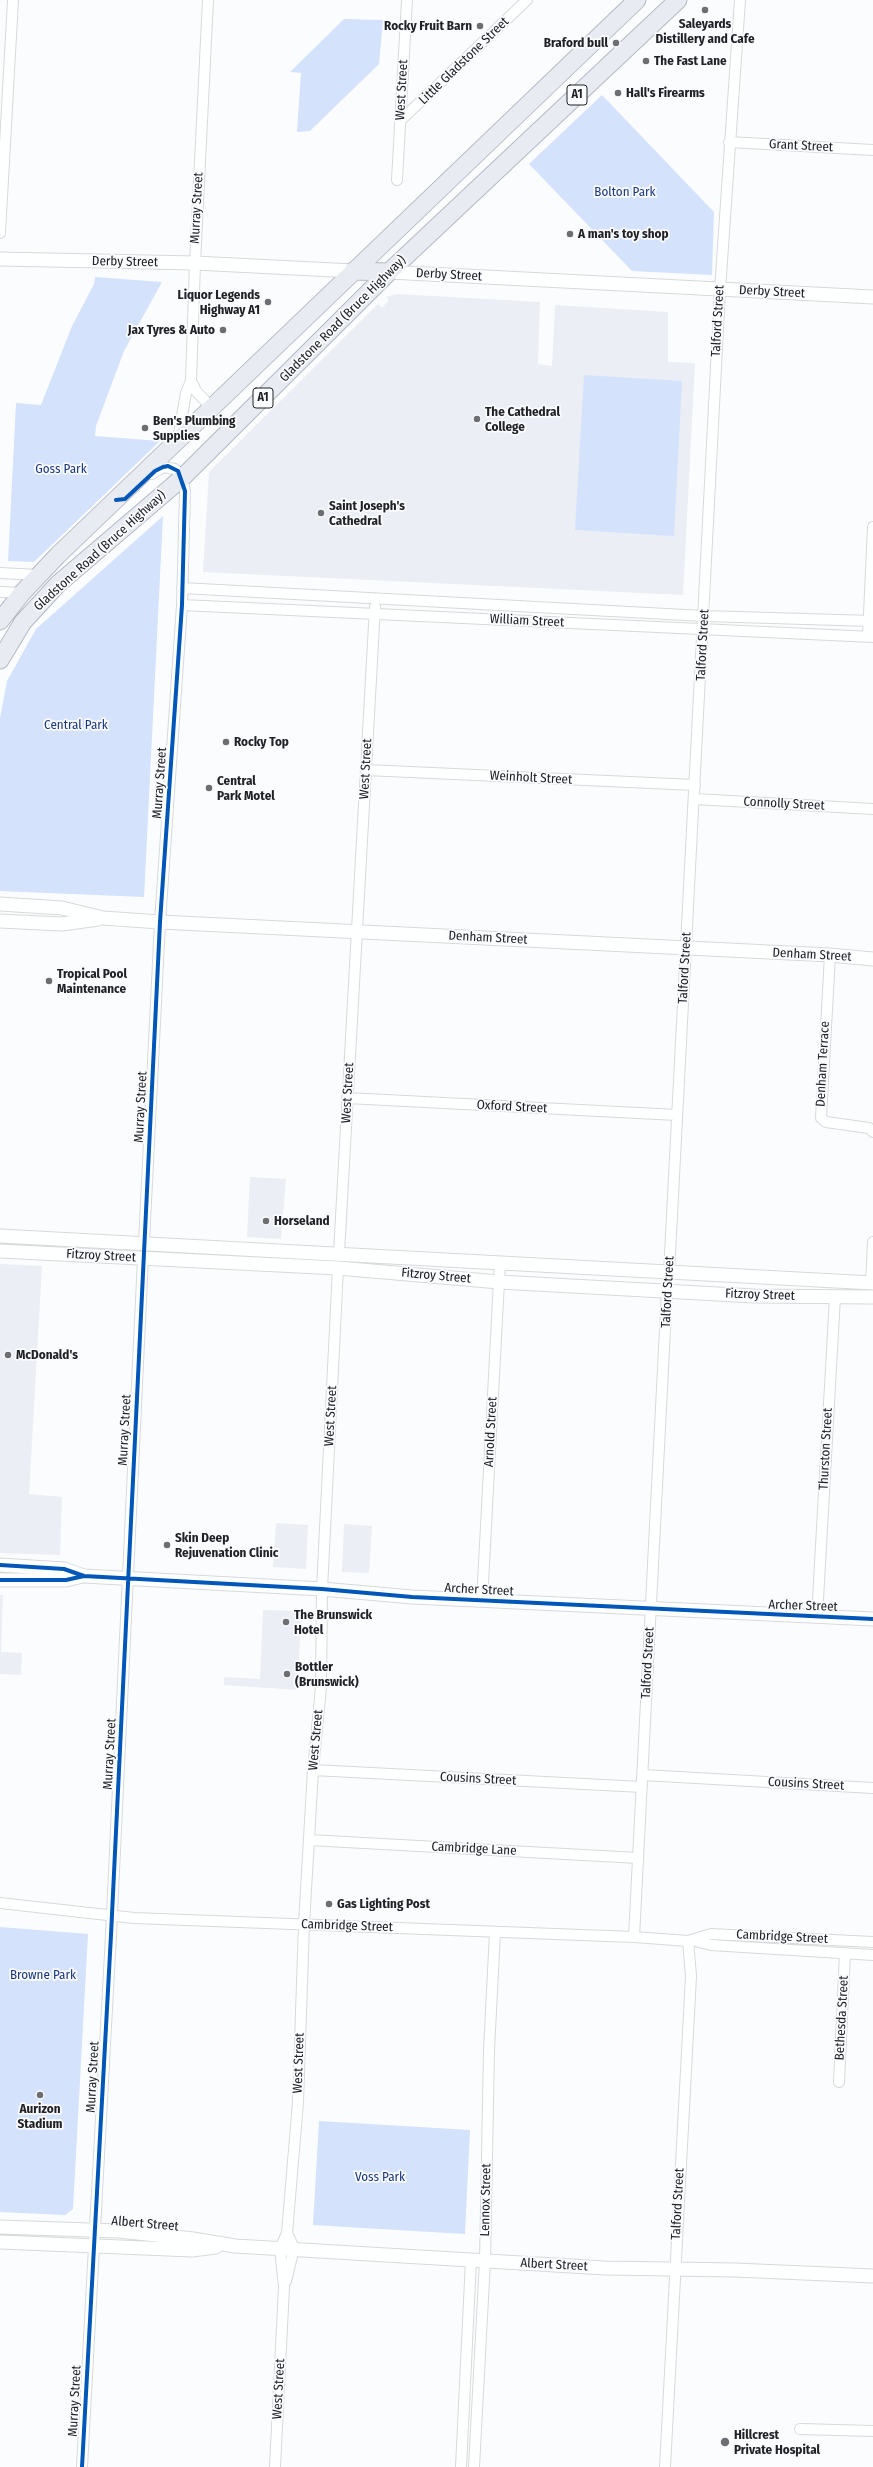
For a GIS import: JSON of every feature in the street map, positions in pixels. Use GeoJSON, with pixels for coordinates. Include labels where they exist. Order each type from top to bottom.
{"type":"FeatureCollection","features":[{"type":"Feature","properties":{"kind":"highway","name":"Gladstone Road (Bruce Highway)"},"geometry":{"type":"LineString","coordinates":[[0,621],[22,593],[39,575],[353,271],[637,0]]}},
{"type":"Feature","properties":{"kind":"highway","name":"Gladstone Road (Bruce Highway)"},"geometry":{"type":"LineString","coordinates":[[0,660],[11,639],[33,610],[98,549],[182,478],[390,272],[678,0]]}},
{"type":"Feature","properties":{"kind":"highway","name":"Derby Street"},"geometry":{"type":"LineString","coordinates":[[353,271],[390,272]]}},
{"type":"Feature","properties":{"kind":"highway"},"geometry":{"type":"LineString","coordinates":[[22,593],[36,591],[98,549]]}},
{"type":"Feature","properties":{"kind":"street"},"geometry":{"type":"LineString","coordinates":[[0,233],[13,0]]}},
{"type":"Feature","properties":{"kind":"street","name":"Murray Street"},"geometry":{"type":"LineString","coordinates":[[178,441],[186,393],[191,381],[195,263],[208,0]]}},
{"type":"Feature","properties":{"kind":"street","name":"West Street"},"geometry":{"type":"LineString","coordinates":[[396,180],[407,0]]}},
{"type":"Feature","properties":{"kind":"street","name":"Little Gladstone Street"},"geometry":{"type":"LineString","coordinates":[[400,121],[527,0]]}},
{"type":"Feature","properties":{"kind":"street","name":"Talford Street"},"geometry":{"type":"LineString","coordinates":[[634,1936],[667,1290],[704,630],[720,290],[729,142],[740,0]]}},
{"type":"Feature","properties":{"kind":"street","name":"Grant Street"},"geometry":{"type":"LineString","coordinates":[[729,142],[873,150]]}},
{"type":"Feature","properties":{"kind":"street","name":"Derby Street"},"geometry":{"type":"LineString","coordinates":[[0,259],[195,263],[353,271]]}},
{"type":"Feature","properties":{"kind":"street","name":"Derby Street"},"geometry":{"type":"LineString","coordinates":[[390,272],[873,297]]}},
{"type":"Feature","properties":{"kind":"street"},"geometry":{"type":"LineString","coordinates":[[191,381],[196,391],[212,408]]}},
{"type":"Feature","properties":{"kind":"street"},"geometry":{"type":"LineString","coordinates":[[116,500],[125,499],[155,471],[163,467],[174,469],[182,478]]}},
{"type":"Feature","properties":{"kind":"street","name":"Murray Street"},"geometry":{"type":"LineString","coordinates":[[82,2467],[112,1917],[127,1579],[160,922],[182,605],[185,491],[182,478]]}},
{"type":"Feature","properties":{"kind":"street"},"geometry":{"type":"LineString","coordinates":[[870,636],[873,527]]}},
{"type":"Feature","properties":{"kind":"street"},"geometry":{"type":"LineString","coordinates":[[0,573],[39,575]]}},
{"type":"Feature","properties":{"kind":"street"},"geometry":{"type":"LineString","coordinates":[[182,588],[704,616],[871,621]]}},
{"type":"Feature","properties":{"kind":"street"},"geometry":{"type":"LineString","coordinates":[[0,592],[22,593]]}},
{"type":"Feature","properties":{"kind":"street","name":"West Street"},"geometry":{"type":"LineString","coordinates":[[275,2467],[284,2287],[280,2249],[287,2233],[298,2102],[304,1924],[313,1770],[321,1687],[322,1589],[347,1098],[375,599]]}},
{"type":"Feature","properties":{"kind":"street","name":"William Street"},"geometry":{"type":"LineString","coordinates":[[182,605],[704,630],[870,636]]}},
{"type":"Feature","properties":{"kind":"street","name":"Weinholt Street"},"geometry":{"type":"LineString","coordinates":[[366,770],[695,785]]}},
{"type":"Feature","properties":{"kind":"street","name":"Connolly Street"},"geometry":{"type":"LineString","coordinates":[[695,800],[873,809]]}},
{"type":"Feature","properties":{"kind":"street","name":"Denham Street"},"geometry":{"type":"LineString","coordinates":[[0,904],[62,908],[103,918],[160,922],[830,955],[873,959]]}},
{"type":"Feature","properties":{"kind":"street","name":"Denham Street"},"geometry":{"type":"LineString","coordinates":[[0,921],[62,924],[103,918]]}},
{"type":"Feature","properties":{"kind":"street","name":"Denham Terrace"},"geometry":{"type":"LineString","coordinates":[[830,955],[821,1118],[826,1122],[869,1128],[873,1132]]}},
{"type":"Feature","properties":{"kind":"street","name":"Oxford Street"},"geometry":{"type":"LineString","coordinates":[[347,1098],[677,1115]]}},
{"type":"Feature","properties":{"kind":"street","name":"Fitzroy Street"},"geometry":{"type":"LineString","coordinates":[[0,1236],[144,1242],[669,1273],[872,1283]]}},
{"type":"Feature","properties":{"kind":"street"},"geometry":{"type":"LineString","coordinates":[[46,1238],[46,1253]]}},
{"type":"Feature","properties":{"kind":"street"},"geometry":{"type":"LineString","coordinates":[[872,1297],[873,1242]]}},
{"type":"Feature","properties":{"kind":"street","name":"Fitzroy Street"},"geometry":{"type":"LineString","coordinates":[[0,1251],[338,1268],[498,1282],[667,1290],[754,1296],[835,1298],[872,1297]]}},
{"type":"Feature","properties":{"kind":"street","name":"Arnold Street"},"geometry":{"type":"LineString","coordinates":[[482,1601],[500,1263]]}},
{"type":"Feature","properties":{"kind":"street","name":"Thurston Street"},"geometry":{"type":"LineString","coordinates":[[817,1617],[836,1282]]}},
{"type":"Feature","properties":{"kind":"street","name":"Archer Street"},"geometry":{"type":"LineString","coordinates":[[0,1566],[64,1569],[84,1576],[322,1589],[482,1601],[873,1619]]}},
{"type":"Feature","properties":{"kind":"street","name":"Archer Street"},"geometry":{"type":"LineString","coordinates":[[0,1580],[66,1580],[84,1576]]}},
{"type":"Feature","properties":{"kind":"street","name":"Cousins Street"},"geometry":{"type":"LineString","coordinates":[[313,1770],[642,1787]]}},
{"type":"Feature","properties":{"kind":"street","name":"Cousins Street"},"geometry":{"type":"LineString","coordinates":[[643,1775],[873,1788]]}},
{"type":"Feature","properties":{"kind":"street","name":"Cambridge Lane"},"geometry":{"type":"LineString","coordinates":[[309,1840],[638,1858]]}},
{"type":"Feature","properties":{"kind":"street","name":"Cambridge Street"},"geometry":{"type":"LineString","coordinates":[[1,1903],[112,1917],[495,1933],[634,1936],[690,1941],[711,1945],[873,1955]]}},
{"type":"Feature","properties":{"kind":"street","name":"Lennox Street"},"geometry":{"type":"LineString","coordinates":[[474,2467],[485,2261],[489,2050],[495,1933]]}},
{"type":"Feature","properties":{"kind":"street","name":"Cambridge Street"},"geometry":{"type":"LineString","coordinates":[[690,1941],[711,1934],[873,1942]]}},
{"type":"Feature","properties":{"kind":"street","name":"Talford Street"},"geometry":{"type":"LineString","coordinates":[[665,2467],[691,1976],[690,1941]]}},
{"type":"Feature","properties":{"kind":"street","name":"Bethesda Street"},"geometry":{"type":"LineString","coordinates":[[839,2082],[845,1953]]}},
{"type":"Feature","properties":{"kind":"street","name":"Albert Street"},"geometry":{"type":"LineString","coordinates":[[0,2227],[94,2230],[193,2239],[235,2246],[280,2249],[294,2248],[485,2261],[675,2270],[735,2270],[873,2276]]}},
{"type":"Feature","properties":{"kind":"street","name":"West Street"},"geometry":{"type":"LineString","coordinates":[[284,2287],[294,2248],[287,2233]]}},
{"type":"Feature","properties":{"kind":"street","name":"Albert Street"},"geometry":{"type":"LineString","coordinates":[[0,2242],[192,2250],[235,2246]]}},
{"type":"Feature","properties":{"kind":"street"},"geometry":{"type":"LineString","coordinates":[[461,2467],[471,2260]]}},
{"type":"Feature","properties":{"kind":"street"},"geometry":{"type":"LineString","coordinates":[[800,2429],[873,2431]]}},
{"type":"Feature","properties":{"kind":"shaded area","name":"The Cathedral College"},"geometry":{"type":"Polygon","coordinates":[[[397,294],[540,302],[538,364],[552,366],[555,305],[668,312],[668,362],[695,363],[683,595],[203,572],[209,472],[378,304],[382,308],[389,300],[386,297],[397,294]]]}},
{"type":"Feature","properties":{"kind":"shaded area","name":"Horseland"},"geometry":{"type":"Polygon","coordinates":[[[250,1177],[286,1179],[281,1239],[247,1237],[250,1177]]]}},
{"type":"Feature","properties":{"kind":"shaded area"},"geometry":{"type":"Polygon","coordinates":[[[0,1264],[42,1266],[29,1494],[62,1497],[60,1555],[0,1553],[0,1264]]]}},
{"type":"Feature","properties":{"kind":"shaded area"},"geometry":{"type":"Polygon","coordinates":[[[276,1523],[308,1525],[306,1569],[273,1567],[276,1523]]]}},
{"type":"Feature","properties":{"kind":"shaded area"},"geometry":{"type":"Polygon","coordinates":[[[344,1524],[372,1526],[369,1573],[342,1572],[344,1524]]]}},
{"type":"Feature","properties":{"kind":"shaded area"},"geometry":{"type":"Polygon","coordinates":[[[0,1595],[3,1595],[1,1652],[22,1653],[21,1675],[0,1674],[0,1595]]]}},
{"type":"Feature","properties":{"kind":"shaded area"},"geometry":{"type":"Polygon","coordinates":[[[263,1610],[301,1611],[298,1690],[224,1685],[224,1677],[260,1679],[263,1610]]]}},
{"type":"Feature","properties":{"kind":"green space"},"geometry":{"type":"Polygon","coordinates":[[[344,19],[383,20],[379,64],[310,131],[297,132],[301,73],[290,72],[344,19]]]}},
{"type":"Feature","properties":{"kind":"green space","name":"Bolton Park"},"geometry":{"type":"Polygon","coordinates":[[[602,95],[714,212],[712,275],[632,271],[529,164],[602,95]]]}},
{"type":"Feature","properties":{"kind":"green space","name":"Goss Park"},"geometry":{"type":"Polygon","coordinates":[[[95,277],[162,282],[124,351],[96,426],[95,436],[160,441],[34,562],[8,561],[16,403],[41,405],[72,326],[94,284],[95,277]]]}},
{"type":"Feature","properties":{"kind":"green space"},"geometry":{"type":"Polygon","coordinates":[[[584,375],[682,381],[674,536],[575,530],[584,375]]]}},
{"type":"Feature","properties":{"kind":"green space","name":"Central Park"},"geometry":{"type":"Polygon","coordinates":[[[163,516],[144,897],[0,891],[0,718],[7,681],[36,629],[163,516]]]}},
{"type":"Feature","properties":{"kind":"green space","name":"Browne Park"},"geometry":{"type":"Polygon","coordinates":[[[0,1927],[88,1934],[73,2209],[65,2215],[0,2212],[0,1927]]]}},
{"type":"Feature","properties":{"kind":"green space","name":"Voss Park"},"geometry":{"type":"Polygon","coordinates":[[[319,2121],[470,2130],[465,2234],[313,2225],[319,2121]]]}},
{"type":"Feature","properties":{"kind":"cycle path"},"geometry":{"type":"LineString","coordinates":[[82,2467],[111,1935],[160,922],[182,605],[185,491],[178,471],[168,466],[155,471],[125,499],[116,500]]}},
{"type":"Feature","properties":{"kind":"cycle path"},"geometry":{"type":"LineString","coordinates":[[0,1565],[64,1569],[84,1576],[322,1589],[412,1597],[873,1619]]}},
{"type":"Feature","properties":{"kind":"cycle path"},"geometry":{"type":"LineString","coordinates":[[0,1580],[66,1580],[84,1576]]}},
{"type":"Feature","properties":{"kind":"place","name":"Saleyards Distillery and Cafe"},"geometry":{"type":"Point","coordinates":[705,10]}},
{"type":"Feature","properties":{"kind":"place","name":"Rocky Fruit Barn"},"geometry":{"type":"Point","coordinates":[480,26]}},
{"type":"Feature","properties":{"kind":"place","name":"Braford bull"},"geometry":{"type":"Point","coordinates":[616,43]}},
{"type":"Feature","properties":{"kind":"place","name":"The Fast Lane"},"geometry":{"type":"Point","coordinates":[646,61]}},
{"type":"Feature","properties":{"kind":"place","name":"Hall's Firearms"},"geometry":{"type":"Point","coordinates":[618,93]}},
{"type":"Feature","properties":{"kind":"place","name":"A man's toy shop"},"geometry":{"type":"Point","coordinates":[570,234]}},
{"type":"Feature","properties":{"kind":"place","name":"Liquor Legends Highway A1"},"geometry":{"type":"Point","coordinates":[268,302]}},
{"type":"Feature","properties":{"kind":"place","name":"Jax Tyres & Auto"},"geometry":{"type":"Point","coordinates":[223,330]}},
{"type":"Feature","properties":{"kind":"place","name":"The Cathedral College"},"geometry":{"type":"Point","coordinates":[477,419]}},
{"type":"Feature","properties":{"kind":"place","name":"Ben's Plumbing Supplies"},"geometry":{"type":"Point","coordinates":[145,428]}},
{"type":"Feature","properties":{"kind":"place","name":"Saint Joseph's Cathedral"},"geometry":{"type":"Point","coordinates":[321,513]}},
{"type":"Feature","properties":{"kind":"place","name":"Rocky Top"},"geometry":{"type":"Point","coordinates":[226,742]}},
{"type":"Feature","properties":{"kind":"place","name":"Central Park Motel"},"geometry":{"type":"Point","coordinates":[209,788]}},
{"type":"Feature","properties":{"kind":"place","name":"Tropical Pool Maintenance"},"geometry":{"type":"Point","coordinates":[49,981]}},
{"type":"Feature","properties":{"kind":"place","name":"Horseland"},"geometry":{"type":"Point","coordinates":[266,1221]}},
{"type":"Feature","properties":{"kind":"place","name":"McDonald's"},"geometry":{"type":"Point","coordinates":[8,1355]}},
{"type":"Feature","properties":{"kind":"place","name":"Skin Deep Rejuvenation Clinic"},"geometry":{"type":"Point","coordinates":[167,1545]}},
{"type":"Feature","properties":{"kind":"place","name":"The Brunswick Hotel"},"geometry":{"type":"Point","coordinates":[286,1622]}},
{"type":"Feature","properties":{"kind":"place","name":"Bottler (Brunswick)"},"geometry":{"type":"Point","coordinates":[287,1674]}},
{"type":"Feature","properties":{"kind":"place","name":"Gas Lighting Post"},"geometry":{"type":"Point","coordinates":[329,1904]}},
{"type":"Feature","properties":{"kind":"place","name":"Aurizon Stadium"},"geometry":{"type":"Point","coordinates":[40,2095]}},
{"type":"Feature","properties":{"kind":"place","name":"Hillcrest Private Hospital"},"geometry":{"type":"Point","coordinates":[725,2442]}}]}
